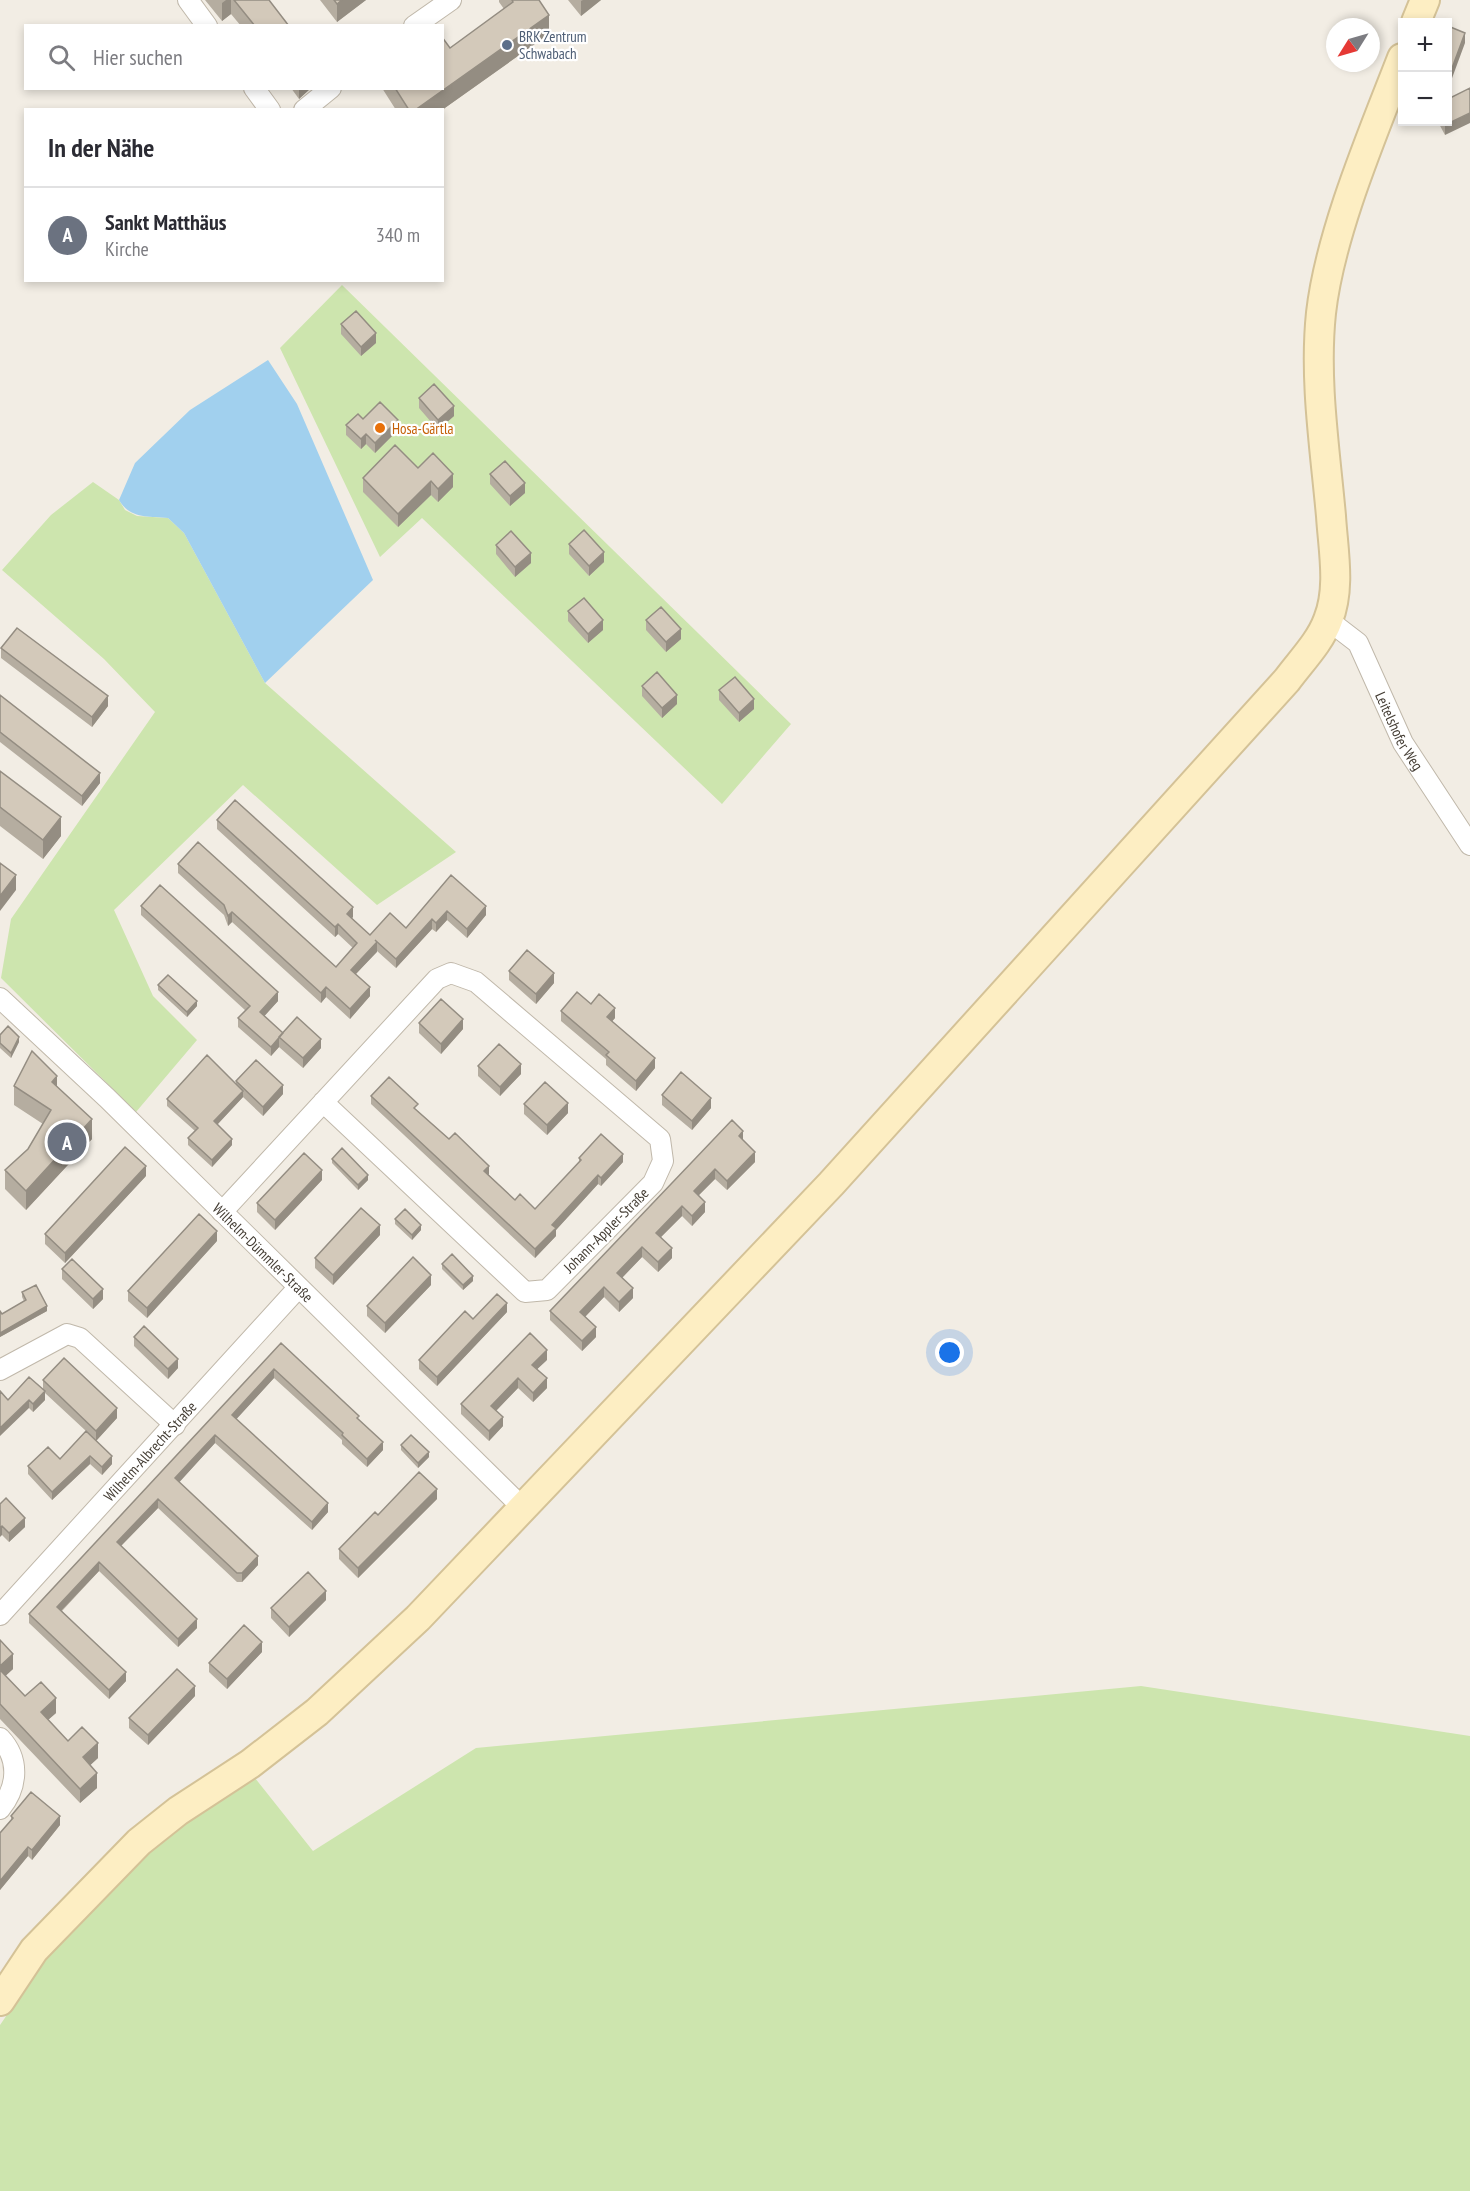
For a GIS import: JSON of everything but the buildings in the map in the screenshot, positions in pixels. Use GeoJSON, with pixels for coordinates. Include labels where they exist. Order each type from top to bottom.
{"type":"FeatureCollection","features":[{"type":"Feature","properties":{"kind":"main road"},"geometry":{"type":"LineString","coordinates":[[1418,18],[1425,0]]}},
{"type":"Feature","properties":{"kind":"main road"},"geometry":{"type":"LineString","coordinates":[[0,2001],[33,1950],[140,1842],[178,1810],[250,1764],[317,1712],[418,1618],[831,1184],[1287,680],[1314,645],[1328,620],[1334,596],[1334,562],[1319,379],[1321,312],[1344,219],[1398,69]]}},
{"type":"Feature","properties":{"kind":"street"},"geometry":{"type":"LineString","coordinates":[[188,0],[206,24]]}},
{"type":"Feature","properties":{"kind":"street"},"geometry":{"type":"LineString","coordinates":[[417,24],[451,0]]}},
{"type":"Feature","properties":{"kind":"street"},"geometry":{"type":"LineString","coordinates":[[256,90],[269,108]]}},
{"type":"Feature","properties":{"kind":"street"},"geometry":{"type":"LineString","coordinates":[[306,108],[329,90]]}},
{"type":"Feature","properties":{"kind":"street","name":"Leitelshofer Weg"},"geometry":{"type":"LineString","coordinates":[[1328,620],[1358,643],[1403,743],[1470,845]]}},
{"type":"Feature","properties":{"kind":"street","name":"Johann-Appler-Straße"},"geometry":{"type":"LineString","coordinates":[[222,1212],[323,1102],[437,979],[451,973],[476,982],[660,1139],[663,1161],[653,1183],[547,1290],[525,1292],[323,1102]]}},
{"type":"Feature","properties":{"kind":"street","name":"Wilhelm-Dümmler-Straße"},"geometry":{"type":"LineString","coordinates":[[0,998],[107,1098],[524,1508]]}},
{"type":"Feature","properties":{"kind":"street","name":"Wilhelm-Albrecht-Straße"},"geometry":{"type":"LineString","coordinates":[[0,1615],[298,1288]]}},
{"type":"Feature","properties":{"kind":"street"},"geometry":{"type":"LineString","coordinates":[[0,1370],[67,1334],[80,1338],[175,1425]]}},
{"type":"Feature","properties":{"kind":"street"},"geometry":{"type":"LineString","coordinates":[[0,1738],[11,1749],[15,1779],[0,1809]]}},
{"type":"Feature","properties":{"kind":"green space"},"geometry":{"type":"Polygon","coordinates":[[[342,285],[791,724],[722,804],[422,518],[380,557],[280,348],[342,285]]]}},
{"type":"Feature","properties":{"kind":"green space"},"geometry":{"type":"Polygon","coordinates":[[[93,482],[119,500],[125,510],[137,516],[168,518],[184,533],[265,683],[456,852],[377,905],[243,785],[114,910],[153,996],[197,1040],[136,1112],[1,978],[11,919],[155,712],[104,659],[2,570],[51,515],[93,482]]]}},
{"type":"Feature","properties":{"kind":"green space"},"geometry":{"type":"Polygon","coordinates":[[[1141,1686],[1470,1736],[1470,2191],[0,2191],[0,2025],[51,1951],[141,1852],[251,1773],[313,1851],[476,1748],[1141,1686]]]}},
{"type":"Feature","properties":{"kind":"water"},"geometry":{"type":"Polygon","coordinates":[[[268,360],[297,404],[373,580],[265,683],[184,533],[168,518],[134,514],[128,511],[119,500],[135,463],[190,410],[268,360]]]}},
{"type":"Feature","properties":{"kind":"place","name":"BRK Zentrum Schwabach"},"geometry":{"type":"Point","coordinates":[507,45]}},
{"type":"Feature","properties":{"kind":"place","name":"Hosa-Gärtla"},"geometry":{"type":"Point","coordinates":[380,428]}},
{"type":"Feature","properties":{"kind":"place","name":"Sankt Matthäus"},"geometry":{"type":"Point","coordinates":[67,1142]}}]}
